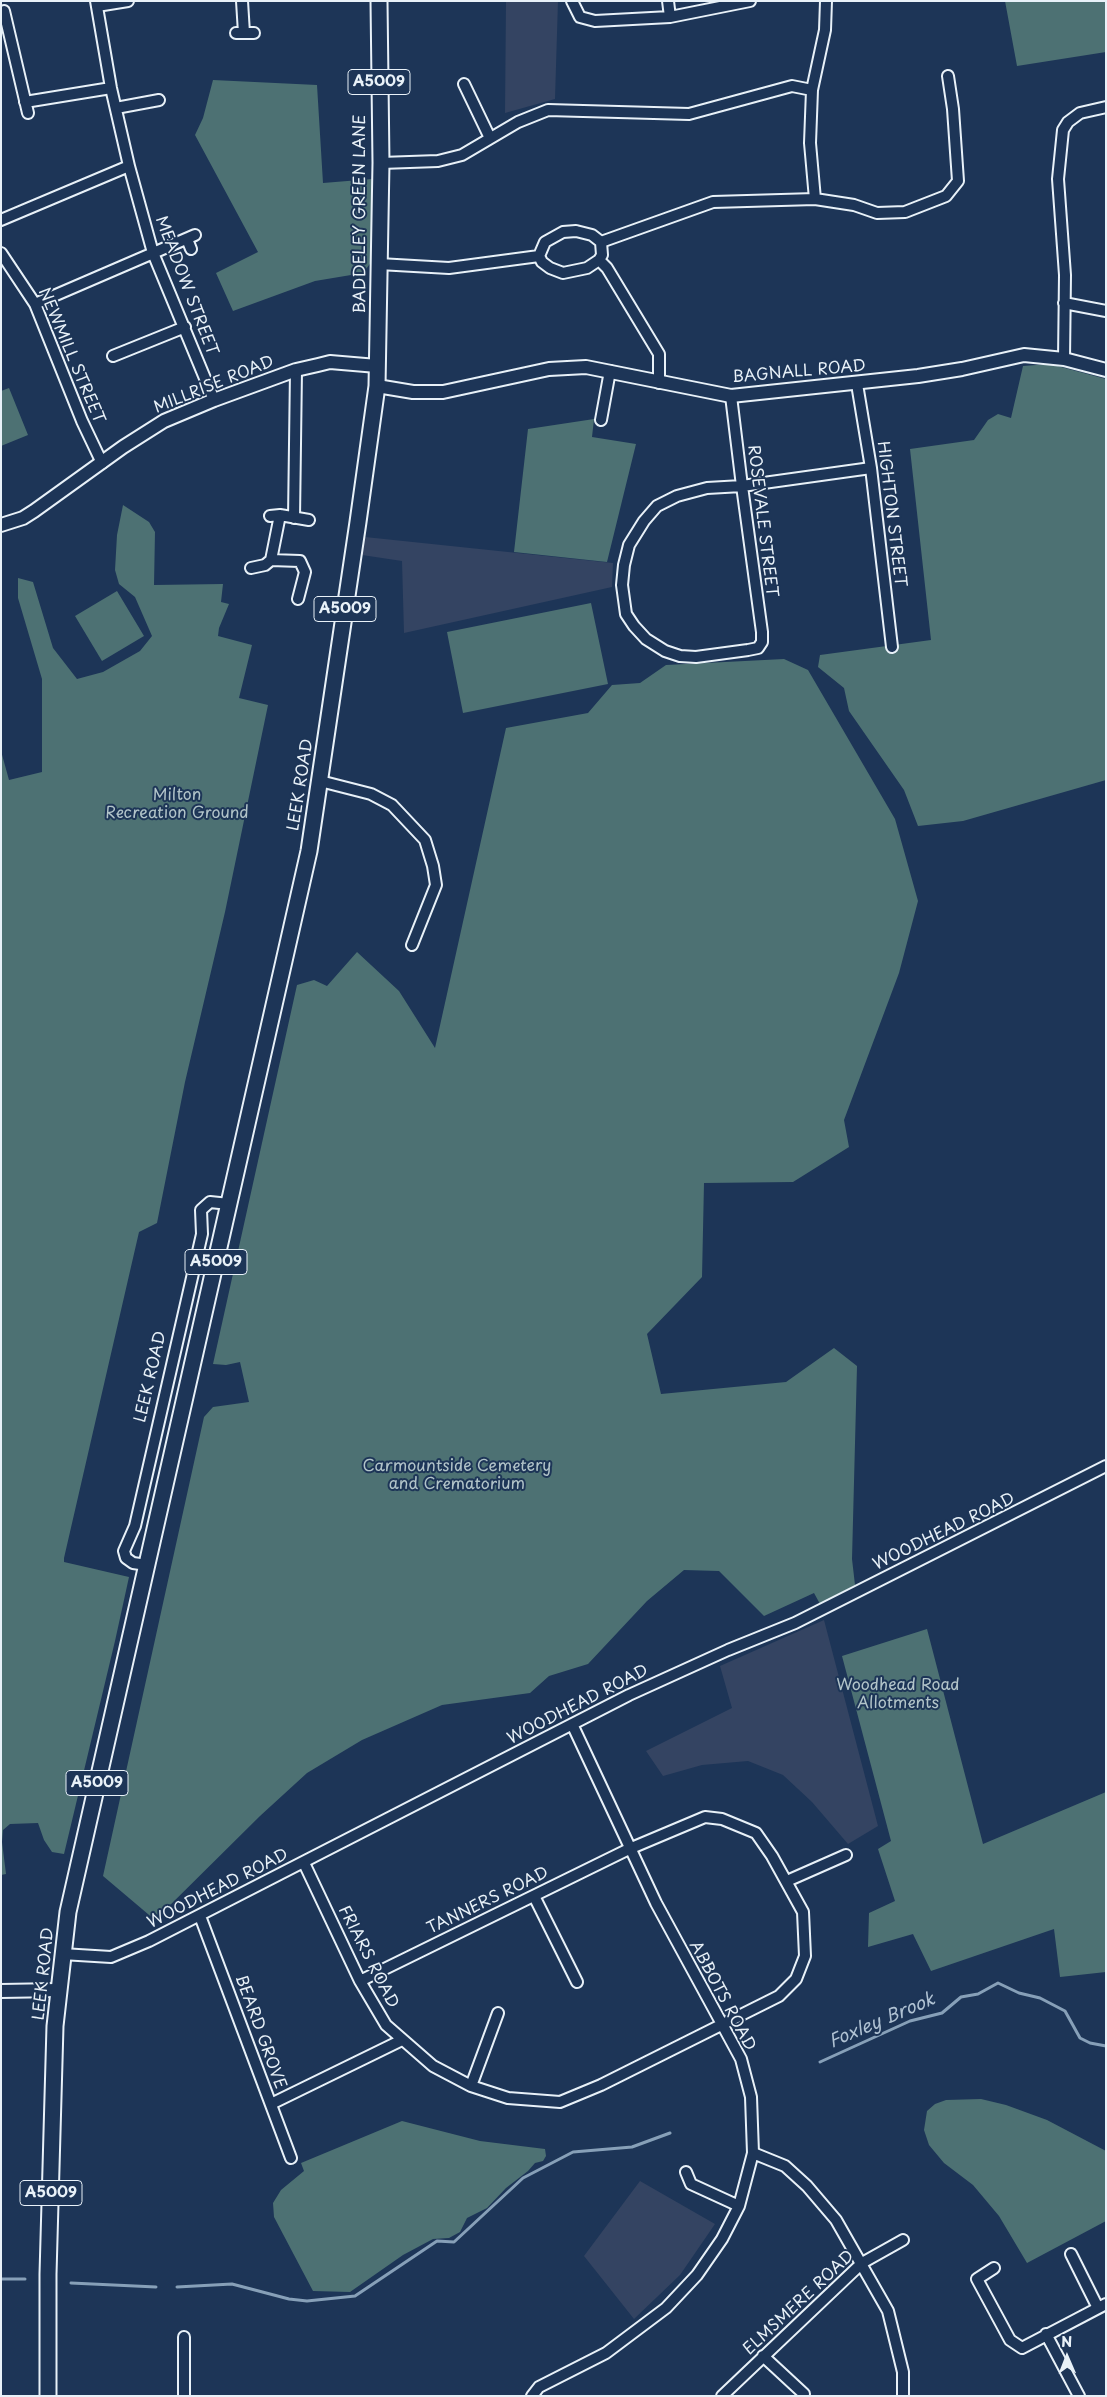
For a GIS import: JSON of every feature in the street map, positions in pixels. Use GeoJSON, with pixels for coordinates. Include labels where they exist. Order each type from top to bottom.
{"type":"FeatureCollection","features":[{"type":"Feature","properties":{"kind":"main road","name":"BADDELEY GREEN LANE"},"geometry":{"type":"LineString","coordinates":[[377,366],[381,162],[379,1]]}},
{"type":"Feature","properties":{"kind":"main road","name":"LEEK ROAD"},"geometry":{"type":"LineString","coordinates":[[48,2396],[49,2254],[55,2026],[62,1954],[70,1904],[299,896],[320,781],[377,386],[377,366]]}},
{"type":"Feature","properties":{"kind":"street"},"geometry":{"type":"LineString","coordinates":[[97,4],[128,1]]}},
{"type":"Feature","properties":{"kind":"street"},"geometry":{"type":"LineString","coordinates":[[242,1],[245,33]]}},
{"type":"Feature","properties":{"kind":"street"},"geometry":{"type":"LineString","coordinates":[[572,1],[580,17],[595,21],[670,17],[750,1]]}},
{"type":"Feature","properties":{"kind":"street"},"geometry":{"type":"LineString","coordinates":[[668,1],[670,17]]}},
{"type":"Feature","properties":{"kind":"street"},"geometry":{"type":"LineString","coordinates":[[814,199],[810,143],[812,90],[825,30],[826,1]]}},
{"type":"Feature","properties":{"kind":"street","name":"MEADOW STREET"},"geometry":{"type":"LineString","coordinates":[[97,4],[111,88],[129,166],[153,253],[214,400]]}},
{"type":"Feature","properties":{"kind":"street"},"geometry":{"type":"LineString","coordinates":[[4,11],[28,113]]}},
{"type":"Feature","properties":{"kind":"street"},"geometry":{"type":"LineString","coordinates":[[601,242],[713,202],[814,199],[854,205],[877,213],[905,212],[946,196],[958,181],[953,109],[948,76]]}},
{"type":"Feature","properties":{"kind":"street"},"geometry":{"type":"LineString","coordinates":[[464,84],[490,138]]}},
{"type":"Feature","properties":{"kind":"street"},"geometry":{"type":"LineString","coordinates":[[381,162],[438,161],[462,155],[518,122],[548,110],[689,114],[792,86],[812,90]]}},
{"type":"Feature","properties":{"kind":"street"},"geometry":{"type":"LineString","coordinates":[[25,102],[111,88]]}},
{"type":"Feature","properties":{"kind":"street"},"geometry":{"type":"LineString","coordinates":[[116,108],[160,99]]}},
{"type":"Feature","properties":{"kind":"street"},"geometry":{"type":"LineString","coordinates":[[1064,359],[1064,249],[1058,179],[1063,130],[1068,122],[1080,113],[1106,107]]}},
{"type":"Feature","properties":{"kind":"street"},"geometry":{"type":"LineString","coordinates":[[1,220],[129,166]]}},
{"type":"Feature","properties":{"kind":"street"},"geometry":{"type":"LineString","coordinates":[[563,232],[585,232],[601,242],[602,255],[599,260],[587,268],[563,272],[550,268],[539,256],[545,242],[563,232]]}},
{"type":"Feature","properties":{"kind":"street"},"geometry":{"type":"LineString","coordinates":[[35,304],[191,237],[191,249]]}},
{"type":"Feature","properties":{"kind":"street","name":"NEWMILL STREET"},"geometry":{"type":"LineString","coordinates":[[1,253],[5,265],[35,304],[83,423],[102,463]]}},
{"type":"Feature","properties":{"kind":"street"},"geometry":{"type":"LineString","coordinates":[[379,264],[449,268],[539,256]]}},
{"type":"Feature","properties":{"kind":"street"},"geometry":{"type":"LineString","coordinates":[[599,260],[608,268],[658,354],[659,383]]}},
{"type":"Feature","properties":{"kind":"street"},"geometry":{"type":"LineString","coordinates":[[1064,303],[1106,311]]}},
{"type":"Feature","properties":{"kind":"street"},"geometry":{"type":"LineString","coordinates":[[113,356],[185,327]]}},
{"type":"Feature","properties":{"kind":"street","name":"BAGNALL ROAD"},"geometry":{"type":"LineString","coordinates":[[377,386],[413,392],[443,392],[564,367],[586,367],[731,396],[857,384],[962,369],[1024,355],[1064,359],[1106,370]]}},
{"type":"Feature","properties":{"kind":"street","name":"MILLRISE ROAD"},"geometry":{"type":"LineString","coordinates":[[1,525],[23,518],[34,511],[164,421],[214,400],[296,370],[330,362],[377,366]]}},
{"type":"Feature","properties":{"kind":"street"},"geometry":{"type":"LineString","coordinates":[[294,518],[296,370]]}},
{"type":"Feature","properties":{"kind":"street"},"geometry":{"type":"LineString","coordinates":[[601,420],[610,372]]}},
{"type":"Feature","properties":{"kind":"street","name":"HIGHTON STREET"},"geometry":{"type":"LineString","coordinates":[[857,384],[871,468],[892,647]]}},
{"type":"Feature","properties":{"kind":"street","name":"ROSEVALE STREET"},"geometry":{"type":"LineString","coordinates":[[731,396],[762,642],[758,648],[696,657],[680,656],[666,651],[646,639],[626,614],[622,585],[629,545],[644,521],[657,506],[677,496],[707,488],[742,486]]}},
{"type":"Feature","properties":{"kind":"street"},"geometry":{"type":"LineString","coordinates":[[742,486],[871,468]]}},
{"type":"Feature","properties":{"kind":"street"},"geometry":{"type":"LineString","coordinates":[[250,568],[266,565],[271,560],[275,516],[309,520]]}},
{"type":"Feature","properties":{"kind":"street"},"geometry":{"type":"LineString","coordinates":[[271,560],[300,561],[305,572],[298,599]]}},
{"type":"Feature","properties":{"kind":"street"},"geometry":{"type":"LineString","coordinates":[[320,781],[371,794],[392,805],[425,840],[433,866],[436,885],[412,945]]}},
{"type":"Feature","properties":{"kind":"street","name":"LEEK ROAD"},"geometry":{"type":"LineString","coordinates":[[147,1566],[133,1563],[126,1558],[124,1551],[135,1526],[202,1234],[201,1210],[210,1202],[229,1204]]}},
{"type":"Feature","properties":{"kind":"street","name":"WOODHEAD ROAD"},"geometry":{"type":"LineString","coordinates":[[62,1954],[111,1957],[200,1916],[572,1724],[701,1662],[795,1623],[1106,1466]]}},
{"type":"Feature","properties":{"kind":"street","name":"ABBOTS ROAD"},"geometry":{"type":"LineString","coordinates":[[521,2396],[536,2392],[606,2353],[666,2308],[702,2268],[722,2239],[739,2206],[753,2153],[750,2097],[741,2059],[720,2025],[629,1849],[572,1724]]}},
{"type":"Feature","properties":{"kind":"street","name":"TANNERS ROAD"},"geometry":{"type":"LineString","coordinates":[[360,1981],[629,1849],[705,1817],[722,1819],[756,1833],[787,1880]]}},
{"type":"Feature","properties":{"kind":"street"},"geometry":{"type":"LineString","coordinates":[[787,1880],[846,1854]]}},
{"type":"Feature","properties":{"kind":"street","name":"FRIARS ROAD"},"geometry":{"type":"LineString","coordinates":[[304,1863],[360,1981],[386,2025],[402,2040],[433,2066],[471,2086],[508,2098],[560,2102],[601,2085],[779,1996],[796,1979],[806,1956],[803,1912],[787,1880]]}},
{"type":"Feature","properties":{"kind":"street"},"geometry":{"type":"LineString","coordinates":[[534,1896],[577,1982]]}},
{"type":"Feature","properties":{"kind":"street","name":"BEARD GROVE"},"geometry":{"type":"LineString","coordinates":[[200,1916],[291,2158]]}},
{"type":"Feature","properties":{"kind":"street"},"geometry":{"type":"LineString","coordinates":[[1,1991],[58,1990]]}},
{"type":"Feature","properties":{"kind":"street"},"geometry":{"type":"LineString","coordinates":[[471,2086],[498,2012]]}},
{"type":"Feature","properties":{"kind":"street"},"geometry":{"type":"LineString","coordinates":[[271,2104],[402,2040]]}},
{"type":"Feature","properties":{"kind":"street"},"geometry":{"type":"LineString","coordinates":[[753,2153],[785,2166],[807,2186],[836,2220],[888,2311],[903,2372],[903,2396]]}},
{"type":"Feature","properties":{"kind":"street"},"geometry":{"type":"LineString","coordinates":[[686,2172],[691,2184],[739,2206]]}},
{"type":"Feature","properties":{"kind":"street","name":"ELMSMERE ROAD"},"geometry":{"type":"LineString","coordinates":[[722,2396],[862,2263],[903,2240]]}},
{"type":"Feature","properties":{"kind":"street"},"geometry":{"type":"LineString","coordinates":[[994,2268],[977,2279],[1010,2340],[1022,2348],[1102,2306],[1072,2254]]}},
{"type":"Feature","properties":{"kind":"street"},"geometry":{"type":"LineString","coordinates":[[1046,2334],[1079,2396]]}},
{"type":"Feature","properties":{"kind":"street"},"geometry":{"type":"LineString","coordinates":[[184,2337],[184,2396]]}},
{"type":"Feature","properties":{"kind":"street"},"geometry":{"type":"LineString","coordinates":[[763,2356],[804,2394]]}},
{"type":"Feature","properties":{"kind":"shaded area"},"geometry":{"type":"Polygon","coordinates":[[[506,1],[558,1],[555,99],[505,113],[506,1]]]}},
{"type":"Feature","properties":{"kind":"shaded area"},"geometry":{"type":"Polygon","coordinates":[[[365,537],[613,563],[612,587],[404,633],[402,561],[362,555],[365,537]]]}},
{"type":"Feature","properties":{"kind":"shaded area"},"geometry":{"type":"Polygon","coordinates":[[[824,1620],[878,1826],[848,1844],[812,1802],[783,1775],[748,1761],[702,1765],[663,1776],[646,1751],[732,1708],[720,1666],[824,1620]]]}},
{"type":"Feature","properties":{"kind":"shaded area"},"geometry":{"type":"Polygon","coordinates":[[[640,2181],[715,2224],[680,2275],[634,2319],[584,2256],[640,2181]]]}},
{"type":"Feature","properties":{"kind":"green space"},"geometry":{"type":"Polygon","coordinates":[[[1005,1],[1106,1],[1106,52],[1017,66],[1005,1]]]}},
{"type":"Feature","properties":{"kind":"green space"},"geometry":{"type":"Polygon","coordinates":[[[213,80],[317,85],[323,183],[372,179],[372,261],[363,273],[315,281],[233,311],[216,273],[258,252],[195,135],[203,118],[213,80]]]}},
{"type":"Feature","properties":{"kind":"green space"},"geometry":{"type":"Polygon","coordinates":[[[1050,364],[1106,379],[1106,780],[963,821],[918,826],[904,790],[849,711],[844,688],[818,667],[820,655],[931,640],[910,449],[974,440],[988,420],[998,414],[1011,418],[1023,366],[1050,364]]]}},
{"type":"Feature","properties":{"kind":"green space"},"geometry":{"type":"Polygon","coordinates":[[[9,388],[28,435],[1,446],[1,391],[9,388]]]}},
{"type":"Feature","properties":{"kind":"green space"},"geometry":{"type":"Polygon","coordinates":[[[594,419],[592,437],[636,444],[607,562],[514,552],[528,429],[594,419]]]}},
{"type":"Feature","properties":{"kind":"green space","name":"Milton Recreation Ground"},"geometry":{"type":"Polygon","coordinates":[[[123,505],[149,522],[155,532],[154,585],[223,584],[221,602],[229,604],[219,628],[218,636],[252,645],[239,698],[268,705],[225,912],[185,1082],[157,1223],[139,1232],[64,1558],[64,1562],[129,1577],[115,1641],[64,1854],[52,1852],[44,1840],[38,1823],[10,1824],[3,1830],[2,1842],[6,1874],[1,1875],[1,751],[9,780],[42,772],[42,679],[18,598],[18,578],[33,582],[53,648],[77,679],[103,672],[140,651],[152,636],[135,597],[119,584],[115,570],[117,535],[123,505]]]}},
{"type":"Feature","properties":{"kind":"green space"},"geometry":{"type":"Polygon","coordinates":[[[117,591],[144,636],[102,661],[75,616],[117,591]]]}},
{"type":"Feature","properties":{"kind":"green space"},"geometry":{"type":"Polygon","coordinates":[[[591,603],[608,684],[463,713],[447,632],[591,603]]]}},
{"type":"Feature","properties":{"kind":"green space","name":"Carmountside Cemetery and Crematorium"},"geometry":{"type":"Polygon","coordinates":[[[784,659],[808,670],[895,819],[918,901],[899,973],[844,1120],[849,1147],[793,1182],[704,1183],[702,1277],[647,1334],[661,1394],[786,1382],[834,1348],[857,1366],[852,1559],[855,1585],[820,1604],[814,1593],[764,1616],[719,1571],[684,1570],[647,1601],[588,1664],[549,1676],[530,1693],[442,1705],[362,1740],[307,1773],[260,1816],[155,1920],[103,1876],[204,1417],[213,1407],[249,1402],[240,1362],[226,1365],[213,1364],[297,985],[314,980],[327,986],[357,952],[399,991],[435,1048],[506,728],[588,713],[612,685],[640,683],[666,665],[784,659]]]}},
{"type":"Feature","properties":{"kind":"green space","name":"Woodhead Road Allotments"},"geometry":{"type":"Polygon","coordinates":[[[927,1629],[983,1844],[1106,1792],[1106,1972],[1060,1977],[1054,1929],[931,1971],[913,1934],[868,1947],[869,1913],[895,1901],[878,1849],[891,1841],[842,1656],[927,1629]]]}},
{"type":"Feature","properties":{"kind":"green space"},"geometry":{"type":"Polygon","coordinates":[[[981,2099],[1006,2105],[1047,2120],[1106,2151],[1106,2221],[1027,2263],[999,2216],[973,2185],[944,2163],[929,2145],[924,2130],[927,2111],[935,2104],[946,2100],[981,2099]]]}},
{"type":"Feature","properties":{"kind":"green space"},"geometry":{"type":"Polygon","coordinates":[[[402,2121],[480,2141],[545,2149],[546,2156],[543,2161],[535,2163],[506,2188],[487,2208],[467,2218],[460,2232],[449,2238],[433,2239],[403,2255],[350,2292],[313,2291],[274,2217],[273,2203],[281,2190],[304,2171],[301,2163],[402,2121]]]}},
{"type":"Feature","properties":{"kind":"waterway","name":"Foxley Brook"},"geometry":{"type":"LineString","coordinates":[[820,2062],[910,2021],[942,2013],[961,1997],[978,1994],[998,1983],[1019,1993],[1040,1998],[1065,2011],[1080,2038],[1090,2043],[1106,2046]]}},
{"type":"Feature","properties":{"kind":"waterway","name":"Foxley Brook"},"geometry":{"type":"LineString","coordinates":[[177,2287],[232,2284],[289,2299],[307,2301],[355,2296],[437,2241],[454,2242],[523,2178],[573,2152],[632,2147],[670,2133]]}},
{"type":"Feature","properties":{"kind":"waterway","name":"Foxley Brook"},"geometry":{"type":"LineString","coordinates":[[1,2279],[25,2279]]}},
{"type":"Feature","properties":{"kind":"waterway","name":"Foxley Brook"},"geometry":{"type":"LineString","coordinates":[[71,2283],[156,2287]]}}]}
